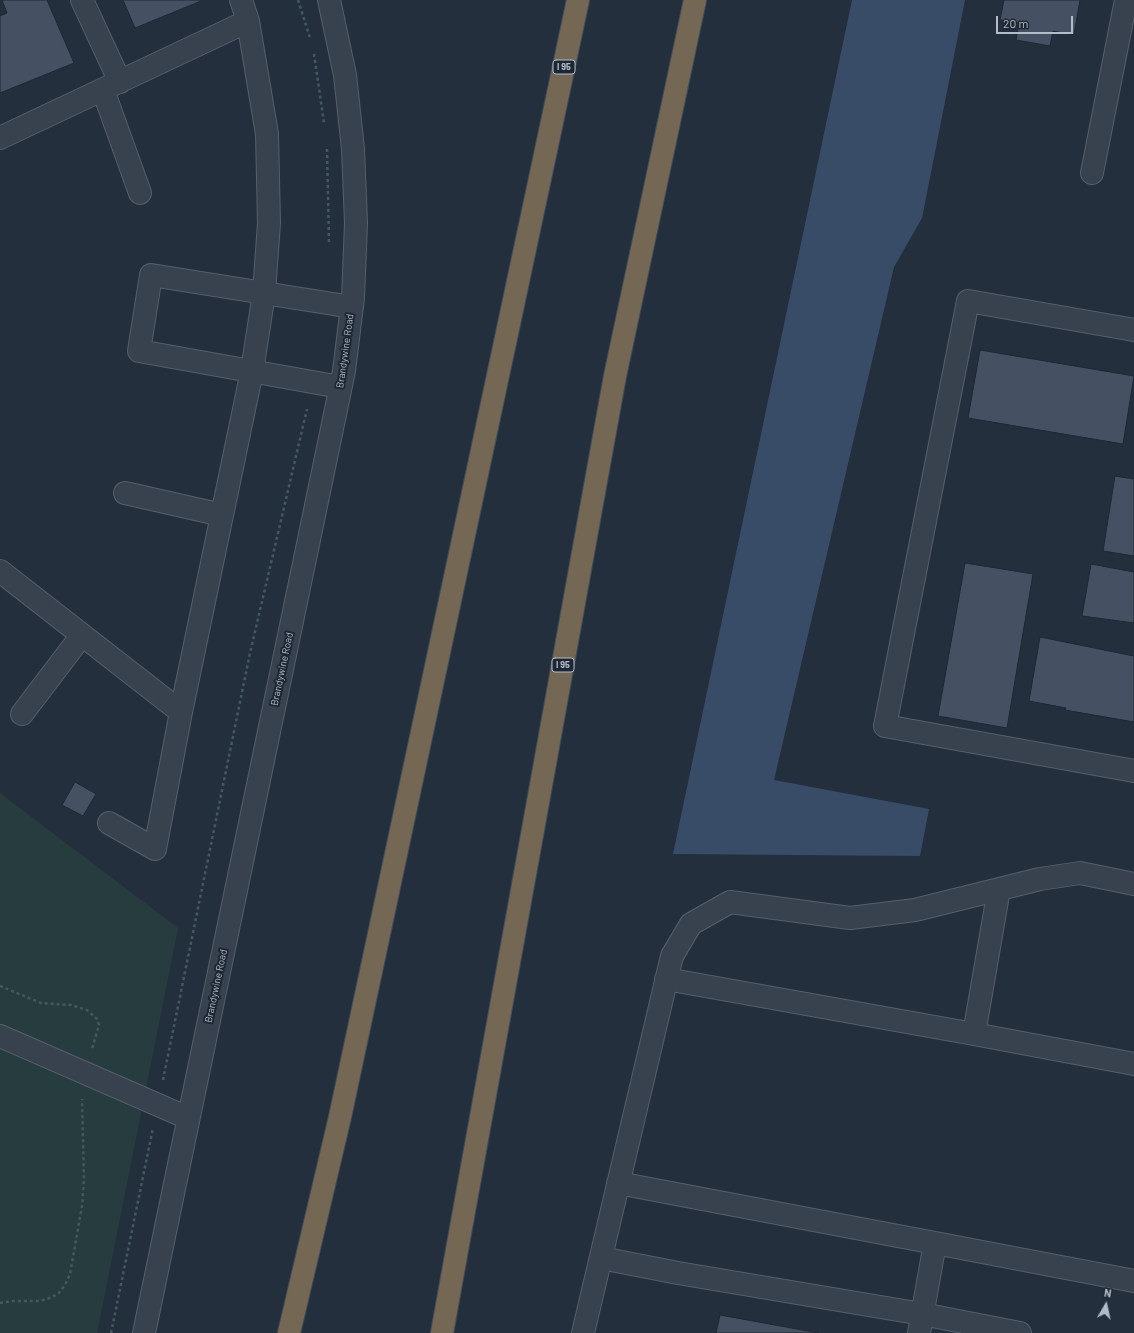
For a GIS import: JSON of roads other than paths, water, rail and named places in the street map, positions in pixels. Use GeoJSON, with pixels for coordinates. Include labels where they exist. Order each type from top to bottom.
{"type":"FeatureCollection","features":[{"type":"Feature","properties":{"kind":"highway","name":"I 95"},"geometry":{"type":"LineString","coordinates":[[289,1333],[340,1117],[578,0]]}},
{"type":"Feature","properties":{"kind":"highway","name":"I 95"},"geometry":{"type":"LineString","coordinates":[[442,1333],[615,376],[695,0]]}},
{"type":"Feature","properties":{"kind":"street"},"geometry":{"type":"LineString","coordinates":[[82,0],[111,86],[140,193]]}},
{"type":"Feature","properties":{"kind":"street"},"geometry":{"type":"LineString","coordinates":[[109,823],[155,849],[252,371],[264,293],[270,223],[267,134],[248,21],[241,0]]}},
{"type":"Feature","properties":{"kind":"street","name":"Brandywine Road"},"geometry":{"type":"LineString","coordinates":[[144,1333],[340,387],[352,307],[356,223],[353,149],[345,75],[329,0]]}},
{"type":"Feature","properties":{"kind":"street"},"geometry":{"type":"LineString","coordinates":[[1092,172],[1126,0]]}},
{"type":"Feature","properties":{"kind":"street"},"geometry":{"type":"LineString","coordinates":[[0,138],[248,21]]}},
{"type":"Feature","properties":{"kind":"street"},"geometry":{"type":"LineString","coordinates":[[340,387],[139,351],[151,275],[352,307]]}},
{"type":"Feature","properties":{"kind":"street"},"geometry":{"type":"LineString","coordinates":[[1134,330],[968,301],[885,726],[1134,771]]}},
{"type":"Feature","properties":{"kind":"street"},"geometry":{"type":"LineString","coordinates":[[124,493],[222,515]]}},
{"type":"Feature","properties":{"kind":"street"},"geometry":{"type":"LineString","coordinates":[[0,571],[182,712]]}},
{"type":"Feature","properties":{"kind":"street"},"geometry":{"type":"LineString","coordinates":[[22,714],[82,635]]}},
{"type":"Feature","properties":{"kind":"street"},"geometry":{"type":"LineString","coordinates":[[583,1333],[672,956],[691,924],[730,902],[850,918],[915,910],[1040,879],[1080,873],[1134,884]]}},
{"type":"Feature","properties":{"kind":"street"},"geometry":{"type":"LineString","coordinates":[[974,1034],[999,889]]}},
{"type":"Feature","properties":{"kind":"street"},"geometry":{"type":"LineString","coordinates":[[666,979],[1134,1064]]}},
{"type":"Feature","properties":{"kind":"street"},"geometry":{"type":"LineString","coordinates":[[0,1036],[188,1118]]}},
{"type":"Feature","properties":{"kind":"street"},"geometry":{"type":"LineString","coordinates":[[618,1183],[1134,1281]]}},
{"type":"Feature","properties":{"kind":"street"},"geometry":{"type":"LineString","coordinates":[[920,1323],[935,1243]]}},
{"type":"Feature","properties":{"kind":"street"},"geometry":{"type":"LineString","coordinates":[[601,1258],[920,1323],[1020,1333]]}},
{"type":"Feature","properties":{"kind":"water"},"geometry":{"type":"Polygon","coordinates":[[[852,0],[965,0],[922,218],[894,267],[774,780],[929,809],[920,856],[673,854],[852,0]]]}}]}
